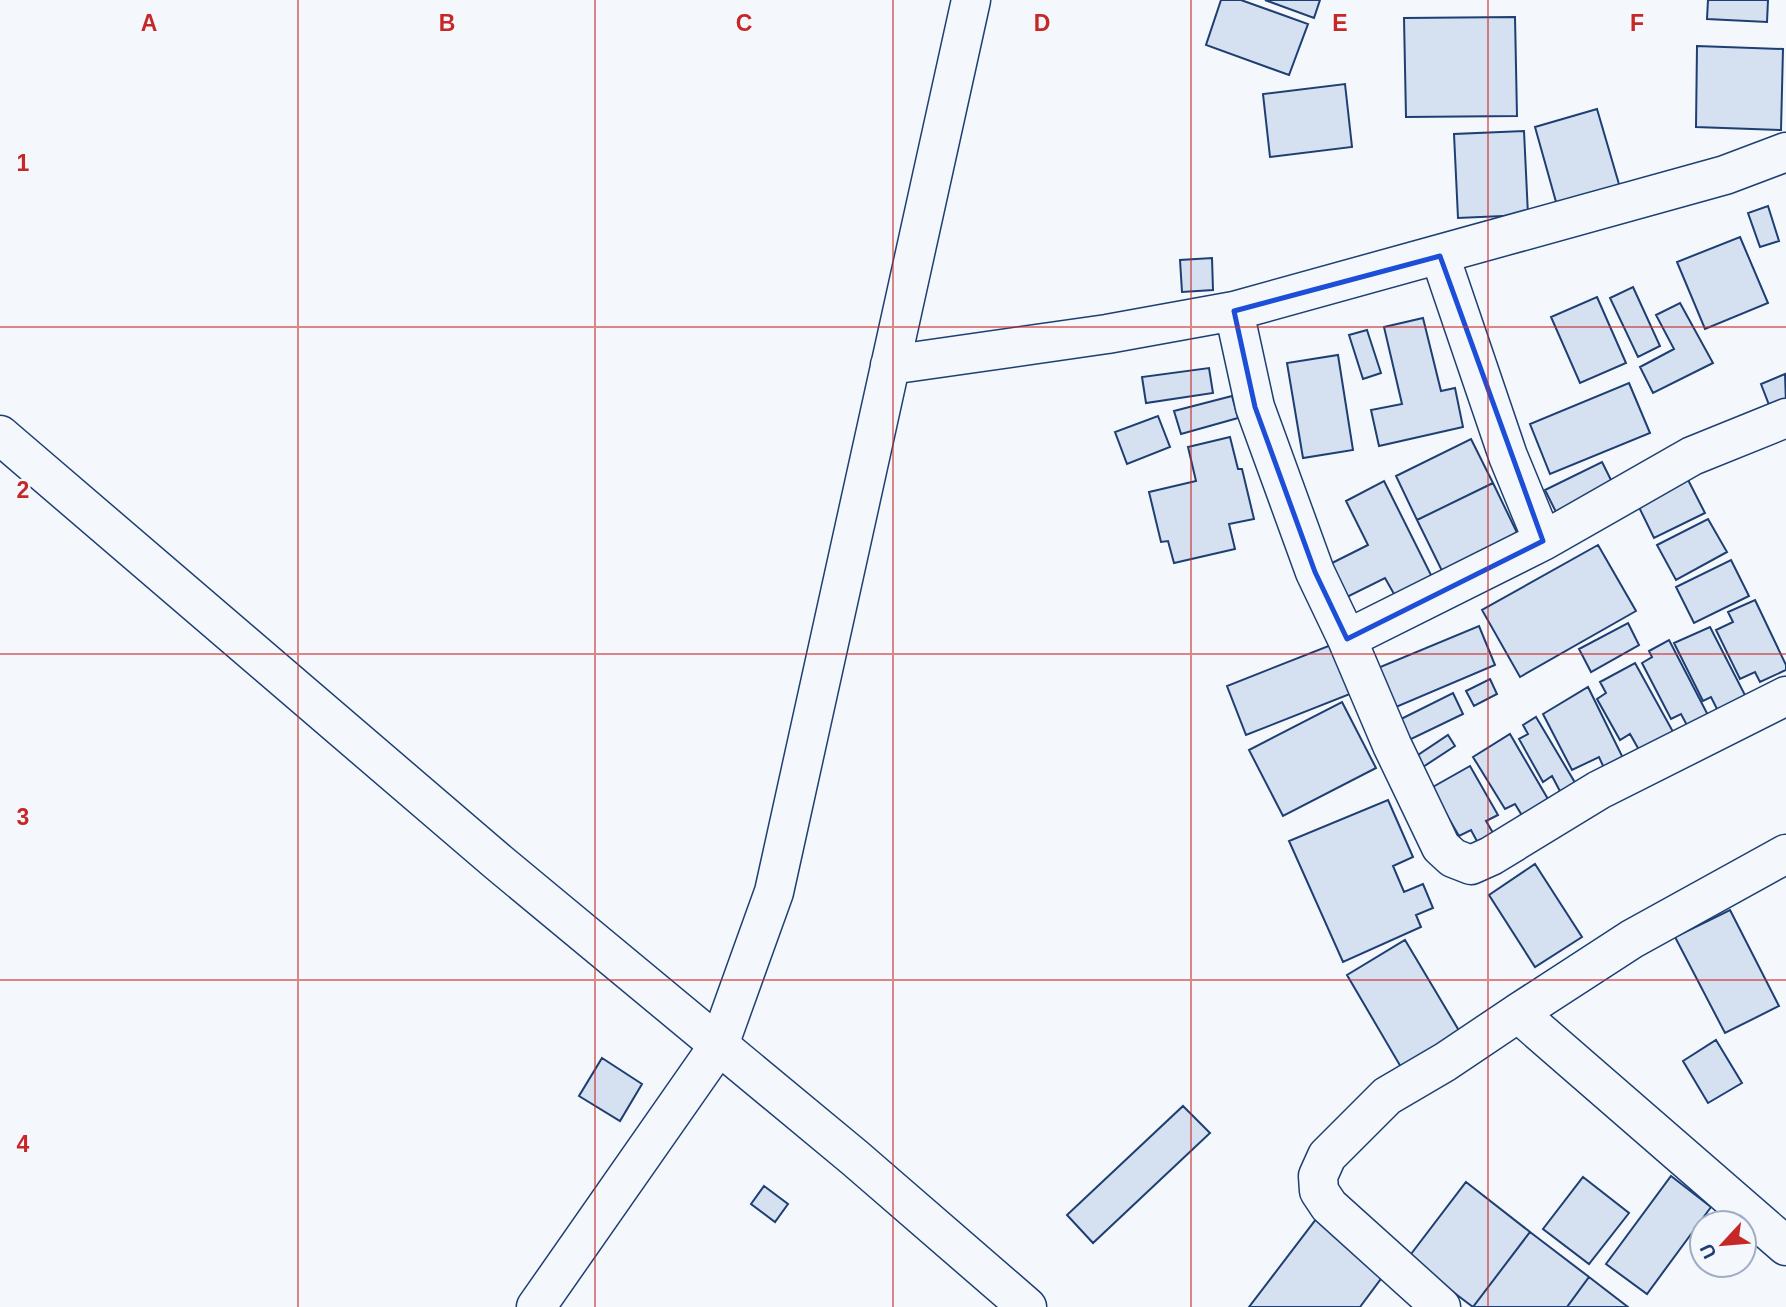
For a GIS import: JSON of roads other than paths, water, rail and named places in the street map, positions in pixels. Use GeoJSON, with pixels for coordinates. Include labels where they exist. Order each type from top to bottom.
{"type":"FeatureCollection","features":[{"type":"Feature","properties":{"kind":"main road"},"geometry":{"type":"LineString","coordinates":[[536,1307],[719,1045],[774,892],[971,0]]}},
{"type":"Feature","properties":{"kind":"main road"},"geometry":{"type":"LineString","coordinates":[[890,365],[1107,334],[1234,311],[1725,175],[1786,152]]}},
{"type":"Feature","properties":{"kind":"main road"},"geometry":{"type":"LineString","coordinates":[[1440,256],[1504,443],[1543,541]]}},
{"type":"Feature","properties":{"kind":"main road"},"geometry":{"type":"LineString","coordinates":[[1234,311],[1255,407],[1315,572],[1441,847],[1453,858],[1471,865],[1491,856],[1599,790],[1786,696]]}},
{"type":"Feature","properties":{"kind":"main road"},"geometry":{"type":"LineString","coordinates":[[1347,639],[1543,541],[1692,456],[1786,418]]}},
{"type":"Feature","properties":{"kind":"main road"},"geometry":{"type":"LineString","coordinates":[[0,435],[498,862],[719,1045],[1027,1307]]}},
{"type":"Feature","properties":{"kind":"main road"},"geometry":{"type":"LineString","coordinates":[[1441,1307],[1329,1206],[1320,1191],[1318,1176],[1327,1156],[1387,1096],[1445,1062],[1632,939],[1786,854]]}},
{"type":"Feature","properties":{"kind":"main road"},"geometry":{"type":"LineString","coordinates":[[1518,1013],[1786,1246]]}}]}
